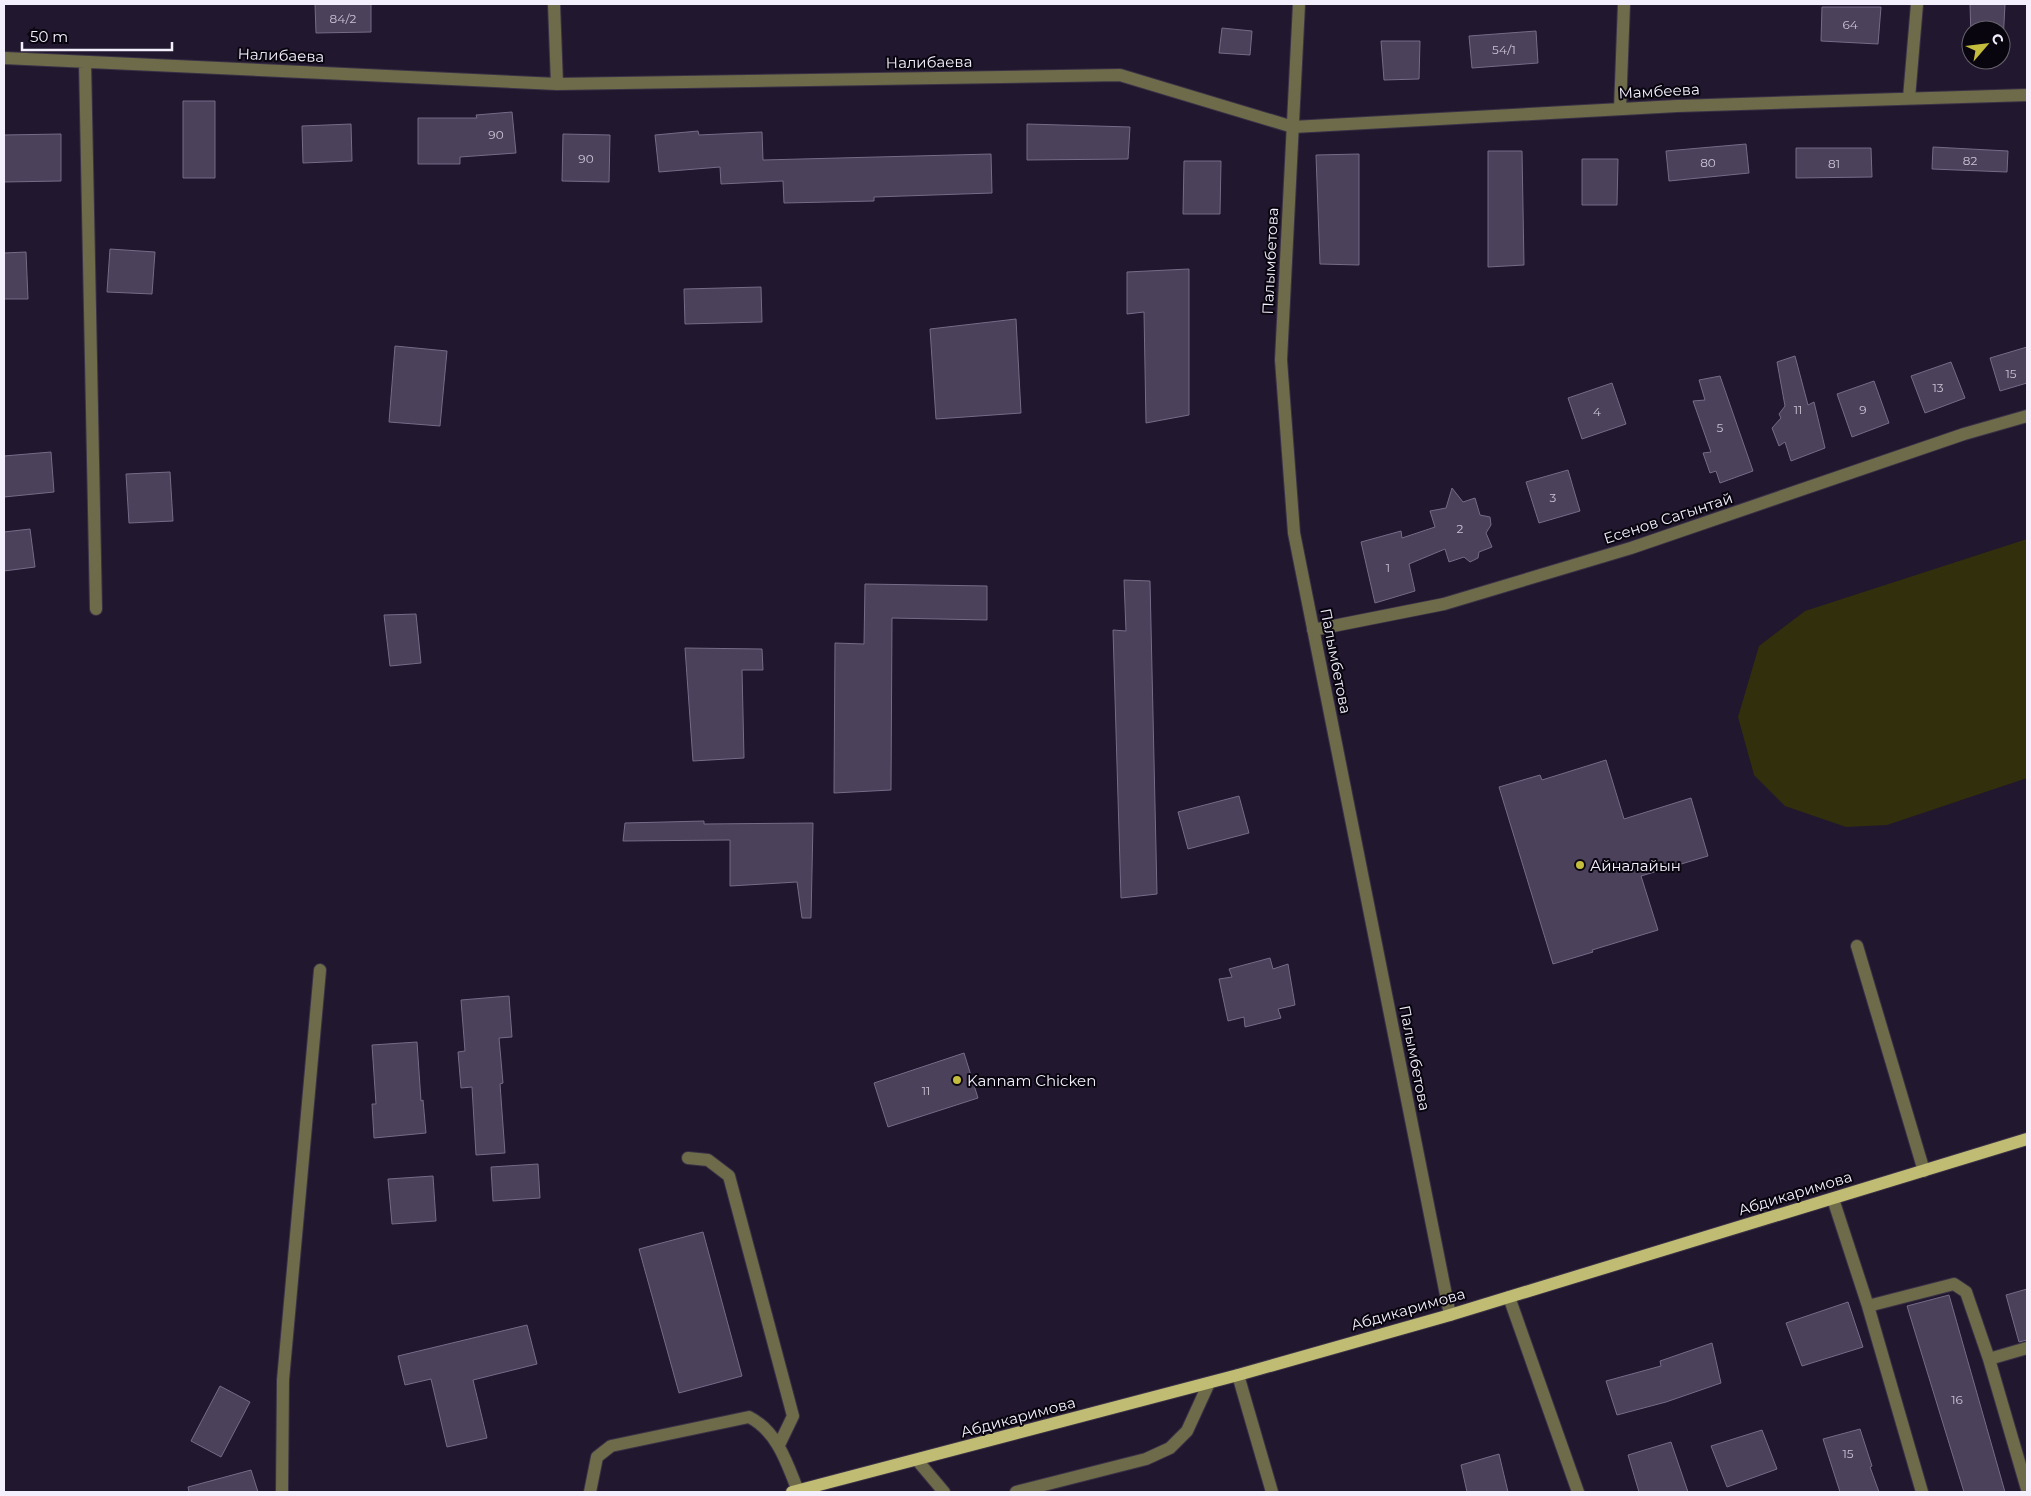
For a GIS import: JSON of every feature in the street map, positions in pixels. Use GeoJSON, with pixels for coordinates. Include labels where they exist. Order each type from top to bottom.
{"type":"FeatureCollection","features":[{"type":"Feature","properties":{"kind":"main road","name":"Абдикаримова"},"geometry":{"type":"LineString","coordinates":[[803,1491],[1209,1383],[1450,1315],[2027,1139]]}},
{"type":"Feature","properties":{"kind":"street"},"geometry":{"type":"LineString","coordinates":[[554,4],[557,84]]}},
{"type":"Feature","properties":{"kind":"street","name":"Палымбетова"},"geometry":{"type":"LineString","coordinates":[[1299,4],[1281,360],[1294,533],[1450,1315]]}},
{"type":"Feature","properties":{"kind":"street"},"geometry":{"type":"LineString","coordinates":[[1620,109],[1624,4]]}},
{"type":"Feature","properties":{"kind":"street"},"geometry":{"type":"LineString","coordinates":[[1909,98],[1917,4]]}},
{"type":"Feature","properties":{"kind":"street","name":"Налибаева"},"geometry":{"type":"LineString","coordinates":[[4,58],[557,84],[1120,75],[1293,127]]}},
{"type":"Feature","properties":{"kind":"street"},"geometry":{"type":"LineString","coordinates":[[85,62],[96,610]]}},
{"type":"Feature","properties":{"kind":"street","name":"Мамбеева"},"geometry":{"type":"LineString","coordinates":[[1293,127],[1620,109],[2027,95]]}},
{"type":"Feature","properties":{"kind":"street","name":"Есенов Сагынтай"},"geometry":{"type":"LineString","coordinates":[[1313,630],[1444,604],[1622,551],[1964,434],[2027,416]]}},
{"type":"Feature","properties":{"kind":"street"},"geometry":{"type":"LineString","coordinates":[[1857,946],[1924,1171]]}},
{"type":"Feature","properties":{"kind":"street"},"geometry":{"type":"LineString","coordinates":[[282,1492],[283,1380],[320,970]]}},
{"type":"Feature","properties":{"kind":"street"},"geometry":{"type":"LineString","coordinates":[[688,1158],[708,1160],[729,1176],[792,1416],[779,1445]]}},
{"type":"Feature","properties":{"kind":"street"},"geometry":{"type":"LineString","coordinates":[[1833,1198],[1868,1306],[1922,1492]]}},
{"type":"Feature","properties":{"kind":"street"},"geometry":{"type":"LineString","coordinates":[[1868,1306],[1954,1284],[1966,1292],[1989,1358],[2027,1489]]}},
{"type":"Feature","properties":{"kind":"street"},"geometry":{"type":"LineString","coordinates":[[1509,1297],[1578,1492]]}},
{"type":"Feature","properties":{"kind":"street"},"geometry":{"type":"LineString","coordinates":[[1989,1358],[2027,1348]]}},
{"type":"Feature","properties":{"kind":"street"},"geometry":{"type":"LineString","coordinates":[[1238,1375],[1272,1492]]}},
{"type":"Feature","properties":{"kind":"street"},"geometry":{"type":"LineString","coordinates":[[1016,1492],[1146,1460],[1170,1448],[1187,1431],[1209,1383]]}},
{"type":"Feature","properties":{"kind":"street"},"geometry":{"type":"LineString","coordinates":[[590,1492],[597,1457],[611,1446],[749,1417],[760,1422],[779,1445],[803,1491]]}},
{"type":"Feature","properties":{"kind":"street"},"geometry":{"type":"LineString","coordinates":[[917,1460],[944,1492]]}},
{"type":"Feature","properties":{"kind":"shaded area"},"geometry":{"type":"Polygon","coordinates":[[[2027,539],[2027,778],[1887,825],[1846,827],[1785,806],[1754,775],[1738,717],[1759,646],[1805,611],[2027,539]]]}},
{"type":"Feature","properties":{"kind":"building"},"geometry":{"type":"Polygon","coordinates":[[[315,4],[371,4],[371,32],[316,33],[315,4]]]}},
{"type":"Feature","properties":{"kind":"building"},"geometry":{"type":"Polygon","coordinates":[[[1970,4],[2005,4],[2004,20],[1970,20],[1970,4]]]}},
{"type":"Feature","properties":{"kind":"building"},"geometry":{"type":"Polygon","coordinates":[[[1822,7],[1881,7],[1878,44],[1821,41],[1822,7]]]}},
{"type":"Feature","properties":{"kind":"building"},"geometry":{"type":"Polygon","coordinates":[[[1222,28],[1252,31],[1250,55],[1219,53],[1222,28]]]}},
{"type":"Feature","properties":{"kind":"building"},"geometry":{"type":"Polygon","coordinates":[[[1536,31],[1538,63],[1472,68],[1469,36],[1536,31]]]}},
{"type":"Feature","properties":{"kind":"building"},"geometry":{"type":"Polygon","coordinates":[[[1381,41],[1420,41],[1419,79],[1384,80],[1381,41]]]}},
{"type":"Feature","properties":{"kind":"building"},"geometry":{"type":"Polygon","coordinates":[[[183,101],[215,101],[215,178],[183,178],[183,101]]]}},
{"type":"Feature","properties":{"kind":"building"},"geometry":{"type":"Polygon","coordinates":[[[512,112],[516,153],[460,157],[460,164],[418,164],[418,118],[477,118],[476,115],[512,112]]]}},
{"type":"Feature","properties":{"kind":"building"},"geometry":{"type":"Polygon","coordinates":[[[351,124],[352,161],[303,163],[302,126],[351,124]]]}},
{"type":"Feature","properties":{"kind":"building"},"geometry":{"type":"Polygon","coordinates":[[[1027,124],[1130,127],[1128,159],[1027,160],[1027,124]]]}},
{"type":"Feature","properties":{"kind":"building"},"geometry":{"type":"Polygon","coordinates":[[[698,131],[699,135],[762,132],[763,160],[991,154],[992,193],[874,197],[874,201],[784,203],[783,181],[721,184],[720,167],[659,172],[655,135],[698,131]]]}},
{"type":"Feature","properties":{"kind":"building"},"geometry":{"type":"Polygon","coordinates":[[[61,134],[61,181],[4,182],[4,135],[61,134]]]}},
{"type":"Feature","properties":{"kind":"building"},"geometry":{"type":"Polygon","coordinates":[[[563,134],[610,135],[609,182],[562,181],[563,134]]]}},
{"type":"Feature","properties":{"kind":"building"},"geometry":{"type":"Polygon","coordinates":[[[1746,144],[1749,173],[1669,181],[1666,151],[1746,144]]]}},
{"type":"Feature","properties":{"kind":"building"},"geometry":{"type":"Polygon","coordinates":[[[1933,147],[2008,151],[2007,172],[1932,169],[1933,147]]]}},
{"type":"Feature","properties":{"kind":"building"},"geometry":{"type":"Polygon","coordinates":[[[1796,148],[1871,148],[1872,177],[1796,178],[1796,148]]]}},
{"type":"Feature","properties":{"kind":"building"},"geometry":{"type":"Polygon","coordinates":[[[1488,151],[1522,151],[1524,265],[1488,267],[1488,151]]]}},
{"type":"Feature","properties":{"kind":"building"},"geometry":{"type":"Polygon","coordinates":[[[1359,154],[1359,265],[1320,264],[1316,155],[1359,154]]]}},
{"type":"Feature","properties":{"kind":"building"},"geometry":{"type":"Polygon","coordinates":[[[1582,159],[1618,159],[1617,205],[1582,205],[1582,159]]]}},
{"type":"Feature","properties":{"kind":"building"},"geometry":{"type":"Polygon","coordinates":[[[1184,161],[1221,161],[1220,214],[1183,214],[1184,161]]]}},
{"type":"Feature","properties":{"kind":"building"},"geometry":{"type":"Polygon","coordinates":[[[110,249],[155,252],[152,294],[107,292],[110,249]]]}},
{"type":"Feature","properties":{"kind":"building"},"geometry":{"type":"Polygon","coordinates":[[[26,252],[28,299],[4,299],[4,253],[26,252]]]}},
{"type":"Feature","properties":{"kind":"building"},"geometry":{"type":"Polygon","coordinates":[[[1189,269],[1189,415],[1146,423],[1144,312],[1127,314],[1127,272],[1189,269]]]}},
{"type":"Feature","properties":{"kind":"building"},"geometry":{"type":"Polygon","coordinates":[[[761,287],[762,322],[685,324],[684,289],[761,287]]]}},
{"type":"Feature","properties":{"kind":"building"},"geometry":{"type":"Polygon","coordinates":[[[1016,319],[1021,413],[936,419],[930,329],[1016,319]]]}},
{"type":"Feature","properties":{"kind":"building"},"geometry":{"type":"Polygon","coordinates":[[[395,346],[447,351],[440,426],[389,422],[395,346]]]}},
{"type":"Feature","properties":{"kind":"building"},"geometry":{"type":"Polygon","coordinates":[[[2027,347],[2027,383],[2000,391],[1990,358],[2027,347]]]}},
{"type":"Feature","properties":{"kind":"building"},"geometry":{"type":"Polygon","coordinates":[[[1795,356],[1808,405],[1814,402],[1825,448],[1791,461],[1785,442],[1779,446],[1772,428],[1781,418],[1779,414],[1785,406],[1777,362],[1795,356]]]}},
{"type":"Feature","properties":{"kind":"building"},"geometry":{"type":"Polygon","coordinates":[[[1951,362],[1965,398],[1925,413],[1911,376],[1951,362]]]}},
{"type":"Feature","properties":{"kind":"building"},"geometry":{"type":"Polygon","coordinates":[[[1720,376],[1753,471],[1720,483],[1716,471],[1710,473],[1703,453],[1711,452],[1693,401],[1705,400],[1699,380],[1720,376]]]}},
{"type":"Feature","properties":{"kind":"building"},"geometry":{"type":"Polygon","coordinates":[[[1874,381],[1889,423],[1852,437],[1837,394],[1874,381]]]}},
{"type":"Feature","properties":{"kind":"building"},"geometry":{"type":"Polygon","coordinates":[[[1612,383],[1626,424],[1582,439],[1568,398],[1612,383]]]}},
{"type":"Feature","properties":{"kind":"building"},"geometry":{"type":"Polygon","coordinates":[[[51,452],[54,492],[4,497],[4,456],[51,452]]]}},
{"type":"Feature","properties":{"kind":"building"},"geometry":{"type":"Polygon","coordinates":[[[1568,470],[1580,511],[1539,523],[1526,482],[1568,470]]]}},
{"type":"Feature","properties":{"kind":"building"},"geometry":{"type":"Polygon","coordinates":[[[170,472],[173,521],[129,523],[126,474],[170,472]]]}},
{"type":"Feature","properties":{"kind":"building"},"geometry":{"type":"Polygon","coordinates":[[[1452,488],[1463,502],[1475,498],[1480,515],[1490,517],[1491,525],[1486,533],[1492,547],[1479,552],[1478,558],[1470,562],[1464,557],[1449,562],[1445,549],[1409,564],[1415,591],[1375,603],[1361,542],[1401,531],[1402,538],[1435,527],[1430,511],[1446,508],[1452,488]]]}},
{"type":"Feature","properties":{"kind":"building"},"geometry":{"type":"Polygon","coordinates":[[[30,529],[35,567],[4,571],[4,532],[30,529]]]}},
{"type":"Feature","properties":{"kind":"building"},"geometry":{"type":"Polygon","coordinates":[[[1124,580],[1150,581],[1157,894],[1121,898],[1113,630],[1126,631],[1124,580]]]}},
{"type":"Feature","properties":{"kind":"building"},"geometry":{"type":"Polygon","coordinates":[[[865,584],[987,586],[987,620],[892,618],[891,790],[834,793],[835,643],[864,644],[865,584]]]}},
{"type":"Feature","properties":{"kind":"building"},"geometry":{"type":"Polygon","coordinates":[[[416,614],[421,663],[390,666],[384,615],[416,614]]]}},
{"type":"Feature","properties":{"kind":"building"},"geometry":{"type":"Polygon","coordinates":[[[685,648],[762,649],[763,670],[742,670],[744,758],[693,761],[685,648]]]}},
{"type":"Feature","properties":{"kind":"building","name":"Айналайын"},"geometry":{"type":"Polygon","coordinates":[[[1606,760],[1624,819],[1691,798],[1708,856],[1641,876],[1658,930],[1553,964],[1499,787],[1540,775],[1542,780],[1606,760]]]}},
{"type":"Feature","properties":{"kind":"building"},"geometry":{"type":"Polygon","coordinates":[[[1239,796],[1249,833],[1188,849],[1178,812],[1239,796]]]}},
{"type":"Feature","properties":{"kind":"building"},"geometry":{"type":"Polygon","coordinates":[[[704,821],[704,824],[813,823],[811,918],[802,918],[797,882],[730,886],[730,840],[623,841],[625,823],[704,821]]]}},
{"type":"Feature","properties":{"kind":"building"},"geometry":{"type":"Polygon","coordinates":[[[1270,958],[1273,969],[1288,964],[1295,1005],[1278,1009],[1281,1018],[1245,1027],[1244,1017],[1228,1021],[1219,979],[1232,977],[1229,969],[1270,958]]]}},
{"type":"Feature","properties":{"kind":"building"},"geometry":{"type":"Polygon","coordinates":[[[509,996],[512,1037],[499,1038],[503,1083],[500,1084],[505,1153],[476,1155],[472,1087],[461,1088],[458,1052],[465,1051],[461,1000],[509,996]]]}},
{"type":"Feature","properties":{"kind":"building"},"geometry":{"type":"Polygon","coordinates":[[[417,1042],[421,1101],[423,1100],[426,1133],[374,1138],[372,1104],[376,1104],[372,1045],[417,1042]]]}},
{"type":"Feature","properties":{"kind":"building"},"geometry":{"type":"Polygon","coordinates":[[[964,1053],[978,1098],[888,1127],[874,1083],[964,1053]]]}},
{"type":"Feature","properties":{"kind":"building"},"geometry":{"type":"Polygon","coordinates":[[[538,1164],[540,1198],[493,1201],[491,1167],[538,1164]]]}},
{"type":"Feature","properties":{"kind":"building"},"geometry":{"type":"Polygon","coordinates":[[[433,1176],[436,1221],[392,1224],[388,1179],[433,1176]]]}},
{"type":"Feature","properties":{"kind":"building"},"geometry":{"type":"Polygon","coordinates":[[[703,1232],[742,1376],[679,1393],[639,1249],[703,1232]]]}},
{"type":"Feature","properties":{"kind":"building"},"geometry":{"type":"Polygon","coordinates":[[[2027,1289],[2027,1340],[2019,1342],[2006,1295],[2027,1289]]]}},
{"type":"Feature","properties":{"kind":"building"},"geometry":{"type":"Polygon","coordinates":[[[1949,1295],[2005,1492],[1964,1492],[1907,1306],[1949,1295]]]}},
{"type":"Feature","properties":{"kind":"building"},"geometry":{"type":"Polygon","coordinates":[[[1848,1302],[1863,1347],[1802,1366],[1786,1323],[1848,1302]]]}},
{"type":"Feature","properties":{"kind":"building"},"geometry":{"type":"Polygon","coordinates":[[[527,1325],[537,1364],[473,1380],[487,1438],[447,1447],[431,1379],[405,1385],[398,1356],[527,1325]]]}},
{"type":"Feature","properties":{"kind":"building"},"geometry":{"type":"Polygon","coordinates":[[[1712,1343],[1721,1383],[1666,1402],[1617,1415],[1606,1381],[1661,1366],[1660,1361],[1712,1343]]]}},
{"type":"Feature","properties":{"kind":"building"},"geometry":{"type":"Polygon","coordinates":[[[220,1386],[250,1402],[221,1457],[191,1441],[220,1386]]]}},
{"type":"Feature","properties":{"kind":"building"},"geometry":{"type":"Polygon","coordinates":[[[1860,1429],[1879,1492],[1840,1492],[1823,1439],[1860,1429]]]}},
{"type":"Feature","properties":{"kind":"building"},"geometry":{"type":"Polygon","coordinates":[[[1762,1430],[1777,1469],[1727,1487],[1711,1446],[1762,1430]]]}},
{"type":"Feature","properties":{"kind":"building"},"geometry":{"type":"Polygon","coordinates":[[[1671,1442],[1688,1492],[1639,1492],[1628,1455],[1671,1442]]]}},
{"type":"Feature","properties":{"kind":"building"},"geometry":{"type":"Polygon","coordinates":[[[1499,1454],[1508,1492],[1467,1492],[1461,1465],[1499,1454]]]}},
{"type":"Feature","properties":{"kind":"building"},"geometry":{"type":"Polygon","coordinates":[[[251,1470],[258,1492],[189,1492],[188,1487],[251,1470]]]}},
{"type":"Feature","properties":{"kind":"place","name":"Айналайын"},"geometry":{"type":"Point","coordinates":[1580,865]}},
{"type":"Feature","properties":{"kind":"place","name":"Kannam Chicken"},"geometry":{"type":"Point","coordinates":[957,1080]}}]}
